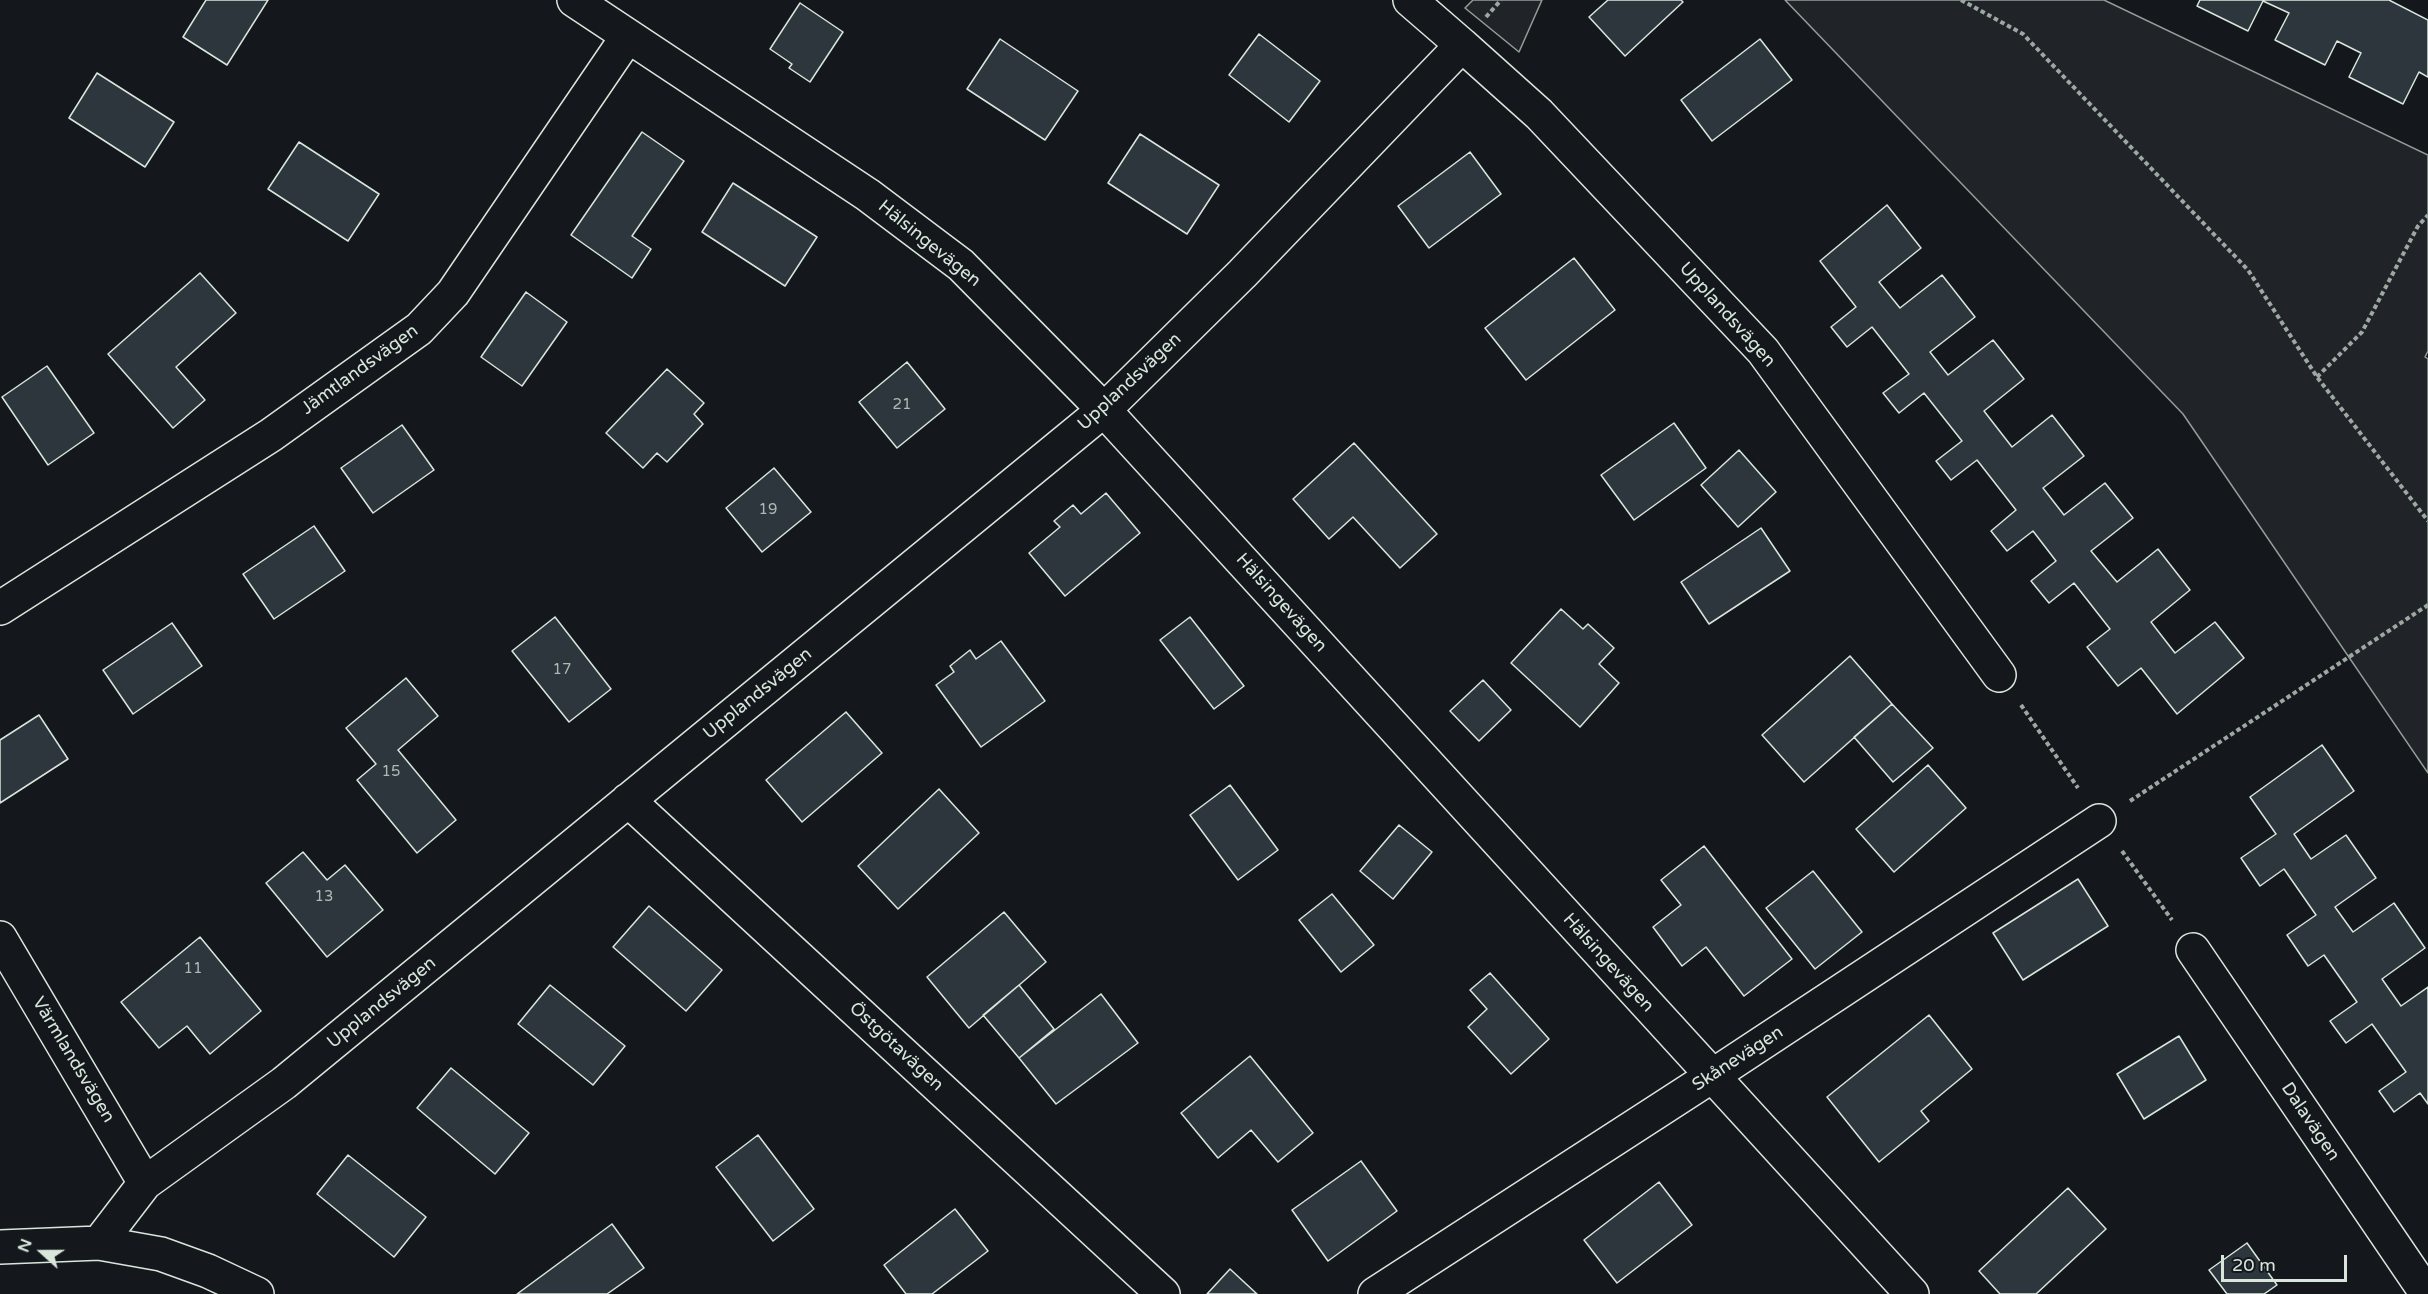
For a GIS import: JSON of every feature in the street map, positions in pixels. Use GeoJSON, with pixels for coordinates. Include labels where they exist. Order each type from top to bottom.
{"type":"FeatureCollection","features":[{"type":"Feature","properties":{"kind":"street","name":"Hälsingevägen"},"geometry":{"type":"LineString","coordinates":[[573,0],[868,195],[961,265],[1104,410],[1912,1294]]}},
{"type":"Feature","properties":{"kind":"street","name":"Upplandsvägen"},"geometry":{"type":"LineString","coordinates":[[1410,0],[1539,114],[1763,351],[1999,675]]}},
{"type":"Feature","properties":{"kind":"street","name":"Jämtlandsvägen"},"geometry":{"type":"LineString","coordinates":[[0,608],[270,435],[419,329],[453,293],[628,36]]}},
{"type":"Feature","properties":{"kind":"street","name":"Upplandsvägen"},"geometry":{"type":"LineString","coordinates":[[99,1243],[145,1183],[284,1083],[1104,410],[1242,274],[1462,45]]}},
{"type":"Feature","properties":{"kind":"street","name":"Östgötavägen"},"geometry":{"type":"LineString","coordinates":[[628,800],[1163,1294]]}},
{"type":"Feature","properties":{"kind":"street","name":"Skånevägen"},"geometry":{"type":"LineString","coordinates":[[1375,1294],[1712,1076],[2099,821]]}},
{"type":"Feature","properties":{"kind":"street","name":"Värmlandsvägen"},"geometry":{"type":"LineString","coordinates":[[0,938],[145,1183]]}},
{"type":"Feature","properties":{"kind":"street","name":"Dalavägen"},"geometry":{"type":"LineString","coordinates":[[2193,950],[2427,1294]]}},
{"type":"Feature","properties":{"kind":"street"},"geometry":{"type":"LineString","coordinates":[[0,1247],[99,1243],[161,1254],[208,1271],[257,1294]]}},
{"type":"Feature","properties":{"kind":"path"},"geometry":{"type":"LineString","coordinates":[[1961,0],[2023,34],[2248,270],[2317,377],[2428,521]]}},
{"type":"Feature","properties":{"kind":"path"},"geometry":{"type":"LineString","coordinates":[[2317,377],[2362,332],[2418,226],[2428,215]]}},
{"type":"Feature","properties":{"kind":"path"},"geometry":{"type":"LineString","coordinates":[[2099,821],[2428,605]]}},
{"type":"Feature","properties":{"kind":"shaded area"},"geometry":{"type":"Polygon","coordinates":[[[1473,0],[1542,0],[1519,52],[1465,8],[1473,0]]]}},
{"type":"Feature","properties":{"kind":"shaded area"},"geometry":{"type":"Polygon","coordinates":[[[1785,0],[2104,0],[2428,155],[2428,351],[2425,357],[2428,359],[2428,773],[2183,414],[1785,0]]]}},
{"type":"Feature","properties":{"kind":"building"},"geometry":{"type":"Polygon","coordinates":[[[206,0],[268,0],[227,65],[183,37],[206,0]]]}},
{"type":"Feature","properties":{"kind":"building"},"geometry":{"type":"Polygon","coordinates":[[[1608,0],[1681,0],[1683,2],[1625,56],[1589,17],[1608,0]]]}},
{"type":"Feature","properties":{"kind":"building"},"geometry":{"type":"Polygon","coordinates":[[[2200,0],[2389,0],[2428,20],[2428,77],[2419,72],[2403,104],[2349,77],[2361,53],[2337,41],[2325,65],[2275,40],[2289,13],[2263,1],[2248,31],[2197,6],[2200,0]]]}},
{"type":"Feature","properties":{"kind":"building"},"geometry":{"type":"Polygon","coordinates":[[[800,3],[843,32],[810,82],[789,68],[792,64],[770,49],[800,3]]]}},
{"type":"Feature","properties":{"kind":"building"},"geometry":{"type":"Polygon","coordinates":[[[1259,34],[1320,81],[1289,122],[1229,75],[1259,34]]]}},
{"type":"Feature","properties":{"kind":"building"},"geometry":{"type":"Polygon","coordinates":[[[1000,39],[1078,91],[1045,140],[967,89],[1000,39]]]}},
{"type":"Feature","properties":{"kind":"building"},"geometry":{"type":"Polygon","coordinates":[[[1760,39],[1792,80],[1712,141],[1681,100],[1760,39]]]}},
{"type":"Feature","properties":{"kind":"building"},"geometry":{"type":"Polygon","coordinates":[[[97,73],[174,122],[145,167],[69,118],[97,73]]]}},
{"type":"Feature","properties":{"kind":"building"},"geometry":{"type":"Polygon","coordinates":[[[642,132],[684,161],[632,236],[651,249],[632,278],[571,235],[642,132]]]}},
{"type":"Feature","properties":{"kind":"building"},"geometry":{"type":"Polygon","coordinates":[[[1140,134],[1219,185],[1187,234],[1108,183],[1140,134]]]}},
{"type":"Feature","properties":{"kind":"building"},"geometry":{"type":"Polygon","coordinates":[[[299,142],[379,194],[348,241],[268,189],[299,142]]]}},
{"type":"Feature","properties":{"kind":"building"},"geometry":{"type":"Polygon","coordinates":[[[1470,152],[1501,194],[1429,248],[1398,206],[1470,152]]]}},
{"type":"Feature","properties":{"kind":"building"},"geometry":{"type":"Polygon","coordinates":[[[733,183],[817,237],[785,286],[702,232],[733,183]]]}},
{"type":"Feature","properties":{"kind":"building"},"geometry":{"type":"Polygon","coordinates":[[[1887,205],[1921,248],[1879,282],[1900,308],[1942,275],[1975,317],[1930,352],[1948,375],[1993,340],[2024,379],[1984,411],[2012,447],[2052,415],[2084,456],[2043,488],[2064,515],[2105,483],[2133,518],[2091,551],[2117,582],[2158,549],[2190,590],[2151,622],[2175,653],[2215,622],[2244,658],[2177,714],[2141,668],[2118,686],[2087,647],[2110,629],[2074,583],[2049,603],[2031,581],[2056,561],[2033,531],[2007,551],[1991,531],[2016,510],[1977,460],[1951,480],[1936,461],[1962,441],[1924,393],[1899,413],[1883,393],[1909,374],[1872,327],[1847,347],[1831,327],[1856,307],[1820,261],[1887,205]]]}},
{"type":"Feature","properties":{"kind":"building"},"geometry":{"type":"Polygon","coordinates":[[[1574,258],[1615,310],[1526,380],[1485,328],[1574,258]]]}},
{"type":"Feature","properties":{"kind":"building"},"geometry":{"type":"Polygon","coordinates":[[[200,273],[236,313],[176,367],[205,400],[173,428],[108,354],[200,273]]]}},
{"type":"Feature","properties":{"kind":"building"},"geometry":{"type":"Polygon","coordinates":[[[526,292],[567,322],[522,386],[481,357],[526,292]]]}},
{"type":"Feature","properties":{"kind":"building"},"geometry":{"type":"Polygon","coordinates":[[[907,362],[945,409],[897,448],[859,402],[907,362]]]}},
{"type":"Feature","properties":{"kind":"building"},"geometry":{"type":"Polygon","coordinates":[[[47,366],[94,433],[48,465],[2,397],[47,366]]]}},
{"type":"Feature","properties":{"kind":"building"},"geometry":{"type":"Polygon","coordinates":[[[667,369],[704,403],[694,414],[703,424],[667,462],[657,453],[643,468],[606,433],[667,369]]]}},
{"type":"Feature","properties":{"kind":"building"},"geometry":{"type":"Polygon","coordinates":[[[1674,423],[1706,468],[1634,520],[1601,475],[1674,423]]]}},
{"type":"Feature","properties":{"kind":"building"},"geometry":{"type":"Polygon","coordinates":[[[402,425],[434,470],[373,513],[341,468],[402,425]]]}},
{"type":"Feature","properties":{"kind":"building"},"geometry":{"type":"Polygon","coordinates":[[[1354,443],[1437,534],[1400,568],[1353,517],[1329,539],[1293,499],[1354,443]]]}},
{"type":"Feature","properties":{"kind":"building"},"geometry":{"type":"Polygon","coordinates":[[[1739,450],[1776,492],[1738,527],[1701,485],[1739,450]]]}},
{"type":"Feature","properties":{"kind":"building"},"geometry":{"type":"Polygon","coordinates":[[[774,468],[811,512],[762,552],[726,508],[774,468]]]}},
{"type":"Feature","properties":{"kind":"building"},"geometry":{"type":"Polygon","coordinates":[[[1106,493],[1140,533],[1065,596],[1029,553],[1060,527],[1054,521],[1073,505],[1081,514],[1106,493]]]}},
{"type":"Feature","properties":{"kind":"building"},"geometry":{"type":"Polygon","coordinates":[[[314,526],[345,571],[274,619],[243,574],[314,526]]]}},
{"type":"Feature","properties":{"kind":"building"},"geometry":{"type":"Polygon","coordinates":[[[1761,528],[1790,571],[1709,624],[1681,582],[1761,528]]]}},
{"type":"Feature","properties":{"kind":"building"},"geometry":{"type":"Polygon","coordinates":[[[1561,609],[1583,629],[1588,624],[1614,648],[1599,664],[1619,683],[1580,727],[1511,663],[1561,609]]]}},
{"type":"Feature","properties":{"kind":"building"},"geometry":{"type":"Polygon","coordinates":[[[555,617],[611,689],[569,722],[512,651],[555,617]]]}},
{"type":"Feature","properties":{"kind":"building"},"geometry":{"type":"Polygon","coordinates":[[[1190,617],[1244,686],[1214,709],[1160,640],[1190,617]]]}},
{"type":"Feature","properties":{"kind":"building"},"geometry":{"type":"Polygon","coordinates":[[[172,623],[202,666],[133,714],[103,670],[172,623]]]}},
{"type":"Feature","properties":{"kind":"building"},"geometry":{"type":"Polygon","coordinates":[[[1001,641],[1045,701],[981,747],[936,685],[954,672],[950,666],[970,650],[976,659],[1001,641]]]}},
{"type":"Feature","properties":{"kind":"building"},"geometry":{"type":"Polygon","coordinates":[[[1850,656],[1892,704],[1804,782],[1762,735],[1850,656]]]}},
{"type":"Feature","properties":{"kind":"building"},"geometry":{"type":"Polygon","coordinates":[[[406,678],[438,716],[398,750],[456,820],[417,853],[357,780],[376,764],[346,728],[406,678]]]}},
{"type":"Feature","properties":{"kind":"building"},"geometry":{"type":"Polygon","coordinates":[[[1483,680],[1511,710],[1479,741],[1450,711],[1483,680]]]}},
{"type":"Feature","properties":{"kind":"building"},"geometry":{"type":"Polygon","coordinates":[[[1892,704],[1933,748],[1893,782],[1854,737],[1892,704]]]}},
{"type":"Feature","properties":{"kind":"building"},"geometry":{"type":"Polygon","coordinates":[[[846,712],[882,753],[802,822],[766,780],[846,712]]]}},
{"type":"Feature","properties":{"kind":"building"},"geometry":{"type":"Polygon","coordinates":[[[39,715],[68,759],[0,803],[0,740],[39,715]]]}},
{"type":"Feature","properties":{"kind":"building"},"geometry":{"type":"Polygon","coordinates":[[[2322,745],[2354,791],[2294,834],[2311,859],[2346,835],[2376,878],[2335,907],[2353,932],[2394,903],[2425,948],[2382,979],[2401,1006],[2428,987],[2428,1104],[2420,1093],[2394,1112],[2379,1091],[2406,1072],[2372,1024],[2346,1043],[2330,1021],[2357,1002],[2324,955],[2308,966],[2287,935],[2316,915],[2284,869],[2260,886],[2241,858],[2276,834],[2250,797],[2322,745]]]}},
{"type":"Feature","properties":{"kind":"building"},"geometry":{"type":"Polygon","coordinates":[[[1928,765],[1966,808],[1894,872],[1856,829],[1928,765]]]}},
{"type":"Feature","properties":{"kind":"building"},"geometry":{"type":"Polygon","coordinates":[[[1230,785],[1278,850],[1238,880],[1190,815],[1230,785]]]}},
{"type":"Feature","properties":{"kind":"building"},"geometry":{"type":"Polygon","coordinates":[[[939,789],[979,833],[898,909],[858,866],[939,789]]]}},
{"type":"Feature","properties":{"kind":"building"},"geometry":{"type":"Polygon","coordinates":[[[1399,825],[1432,852],[1393,899],[1360,871],[1399,825]]]}},
{"type":"Feature","properties":{"kind":"building"},"geometry":{"type":"Polygon","coordinates":[[[1704,846],[1792,959],[1744,996],[1706,947],[1682,966],[1653,927],[1681,905],[1661,880],[1704,846]]]}},
{"type":"Feature","properties":{"kind":"building"},"geometry":{"type":"Polygon","coordinates":[[[303,852],[327,880],[345,865],[383,910],[327,957],[266,883],[303,852]]]}},
{"type":"Feature","properties":{"kind":"building"},"geometry":{"type":"Polygon","coordinates":[[[1813,871],[1862,932],[1815,969],[1766,908],[1813,871]]]}},
{"type":"Feature","properties":{"kind":"building"},"geometry":{"type":"Polygon","coordinates":[[[2078,879],[2108,926],[2023,980],[1993,933],[2078,879]]]}},
{"type":"Feature","properties":{"kind":"building"},"geometry":{"type":"Polygon","coordinates":[[[1332,894],[1374,945],[1341,972],[1299,920],[1332,894]]]}},
{"type":"Feature","properties":{"kind":"building"},"geometry":{"type":"Polygon","coordinates":[[[649,906],[722,970],[686,1011],[613,947],[649,906]]]}},
{"type":"Feature","properties":{"kind":"building"},"geometry":{"type":"Polygon","coordinates":[[[1004,912],[1046,962],[969,1028],[927,977],[1004,912]]]}},
{"type":"Feature","properties":{"kind":"building"},"geometry":{"type":"Polygon","coordinates":[[[200,937],[261,1011],[210,1054],[187,1026],[159,1048],[121,1002],[200,937]]]}},
{"type":"Feature","properties":{"kind":"building"},"geometry":{"type":"Polygon","coordinates":[[[1490,973],[1549,1039],[1511,1074],[1468,1027],[1487,1009],[1470,990],[1490,973]]]}},
{"type":"Feature","properties":{"kind":"building"},"geometry":{"type":"Polygon","coordinates":[[[550,985],[625,1046],[593,1085],[518,1024],[550,985]]]}},
{"type":"Feature","properties":{"kind":"building"},"geometry":{"type":"Polygon","coordinates":[[[1019,985],[1054,1029],[1019,1058],[983,1015],[1019,985]]]}},
{"type":"Feature","properties":{"kind":"building"},"geometry":{"type":"Polygon","coordinates":[[[1101,994],[1138,1043],[1056,1104],[1019,1058],[1101,994]]]}},
{"type":"Feature","properties":{"kind":"building"},"geometry":{"type":"Polygon","coordinates":[[[1929,1015],[1972,1069],[1921,1111],[1929,1121],[1879,1162],[1827,1097],[1929,1015]]]}},
{"type":"Feature","properties":{"kind":"building"},"geometry":{"type":"Polygon","coordinates":[[[2179,1036],[2206,1080],[2144,1119],[2117,1074],[2179,1036]]]}},
{"type":"Feature","properties":{"kind":"building"},"geometry":{"type":"Polygon","coordinates":[[[1250,1056],[1313,1133],[1278,1162],[1251,1130],[1218,1158],[1181,1113],[1250,1056]]]}},
{"type":"Feature","properties":{"kind":"building"},"geometry":{"type":"Polygon","coordinates":[[[451,1068],[529,1133],[495,1174],[417,1108],[451,1068]]]}},
{"type":"Feature","properties":{"kind":"building"},"geometry":{"type":"Polygon","coordinates":[[[758,1135],[814,1209],[773,1241],[716,1167],[758,1135]]]}},
{"type":"Feature","properties":{"kind":"building"},"geometry":{"type":"Polygon","coordinates":[[[348,1155],[426,1217],[394,1257],[317,1194],[348,1155]]]}},
{"type":"Feature","properties":{"kind":"building"},"geometry":{"type":"Polygon","coordinates":[[[1361,1161],[1397,1211],[1328,1261],[1292,1210],[1361,1161]]]}},
{"type":"Feature","properties":{"kind":"building"},"geometry":{"type":"Polygon","coordinates":[[[1659,1182],[1692,1225],[1617,1283],[1584,1240],[1659,1182]]]}},
{"type":"Feature","properties":{"kind":"building"},"geometry":{"type":"Polygon","coordinates":[[[2068,1188],[2106,1229],[2036,1294],[2000,1294],[1979,1271],[2068,1188]]]}},
{"type":"Feature","properties":{"kind":"building"},"geometry":{"type":"Polygon","coordinates":[[[955,1209],[988,1251],[932,1294],[906,1294],[884,1265],[955,1209]]]}},
{"type":"Feature","properties":{"kind":"building"},"geometry":{"type":"Polygon","coordinates":[[[612,1224],[644,1268],[607,1294],[517,1294],[612,1224]]]}},
{"type":"Feature","properties":{"kind":"building"},"geometry":{"type":"Polygon","coordinates":[[[2247,1243],[2277,1285],[2264,1294],[2227,1294],[2209,1270],[2247,1243]]]}},
{"type":"Feature","properties":{"kind":"building"},"geometry":{"type":"Polygon","coordinates":[[[1230,1269],[1257,1294],[1207,1294],[1230,1269]]]}}]}
